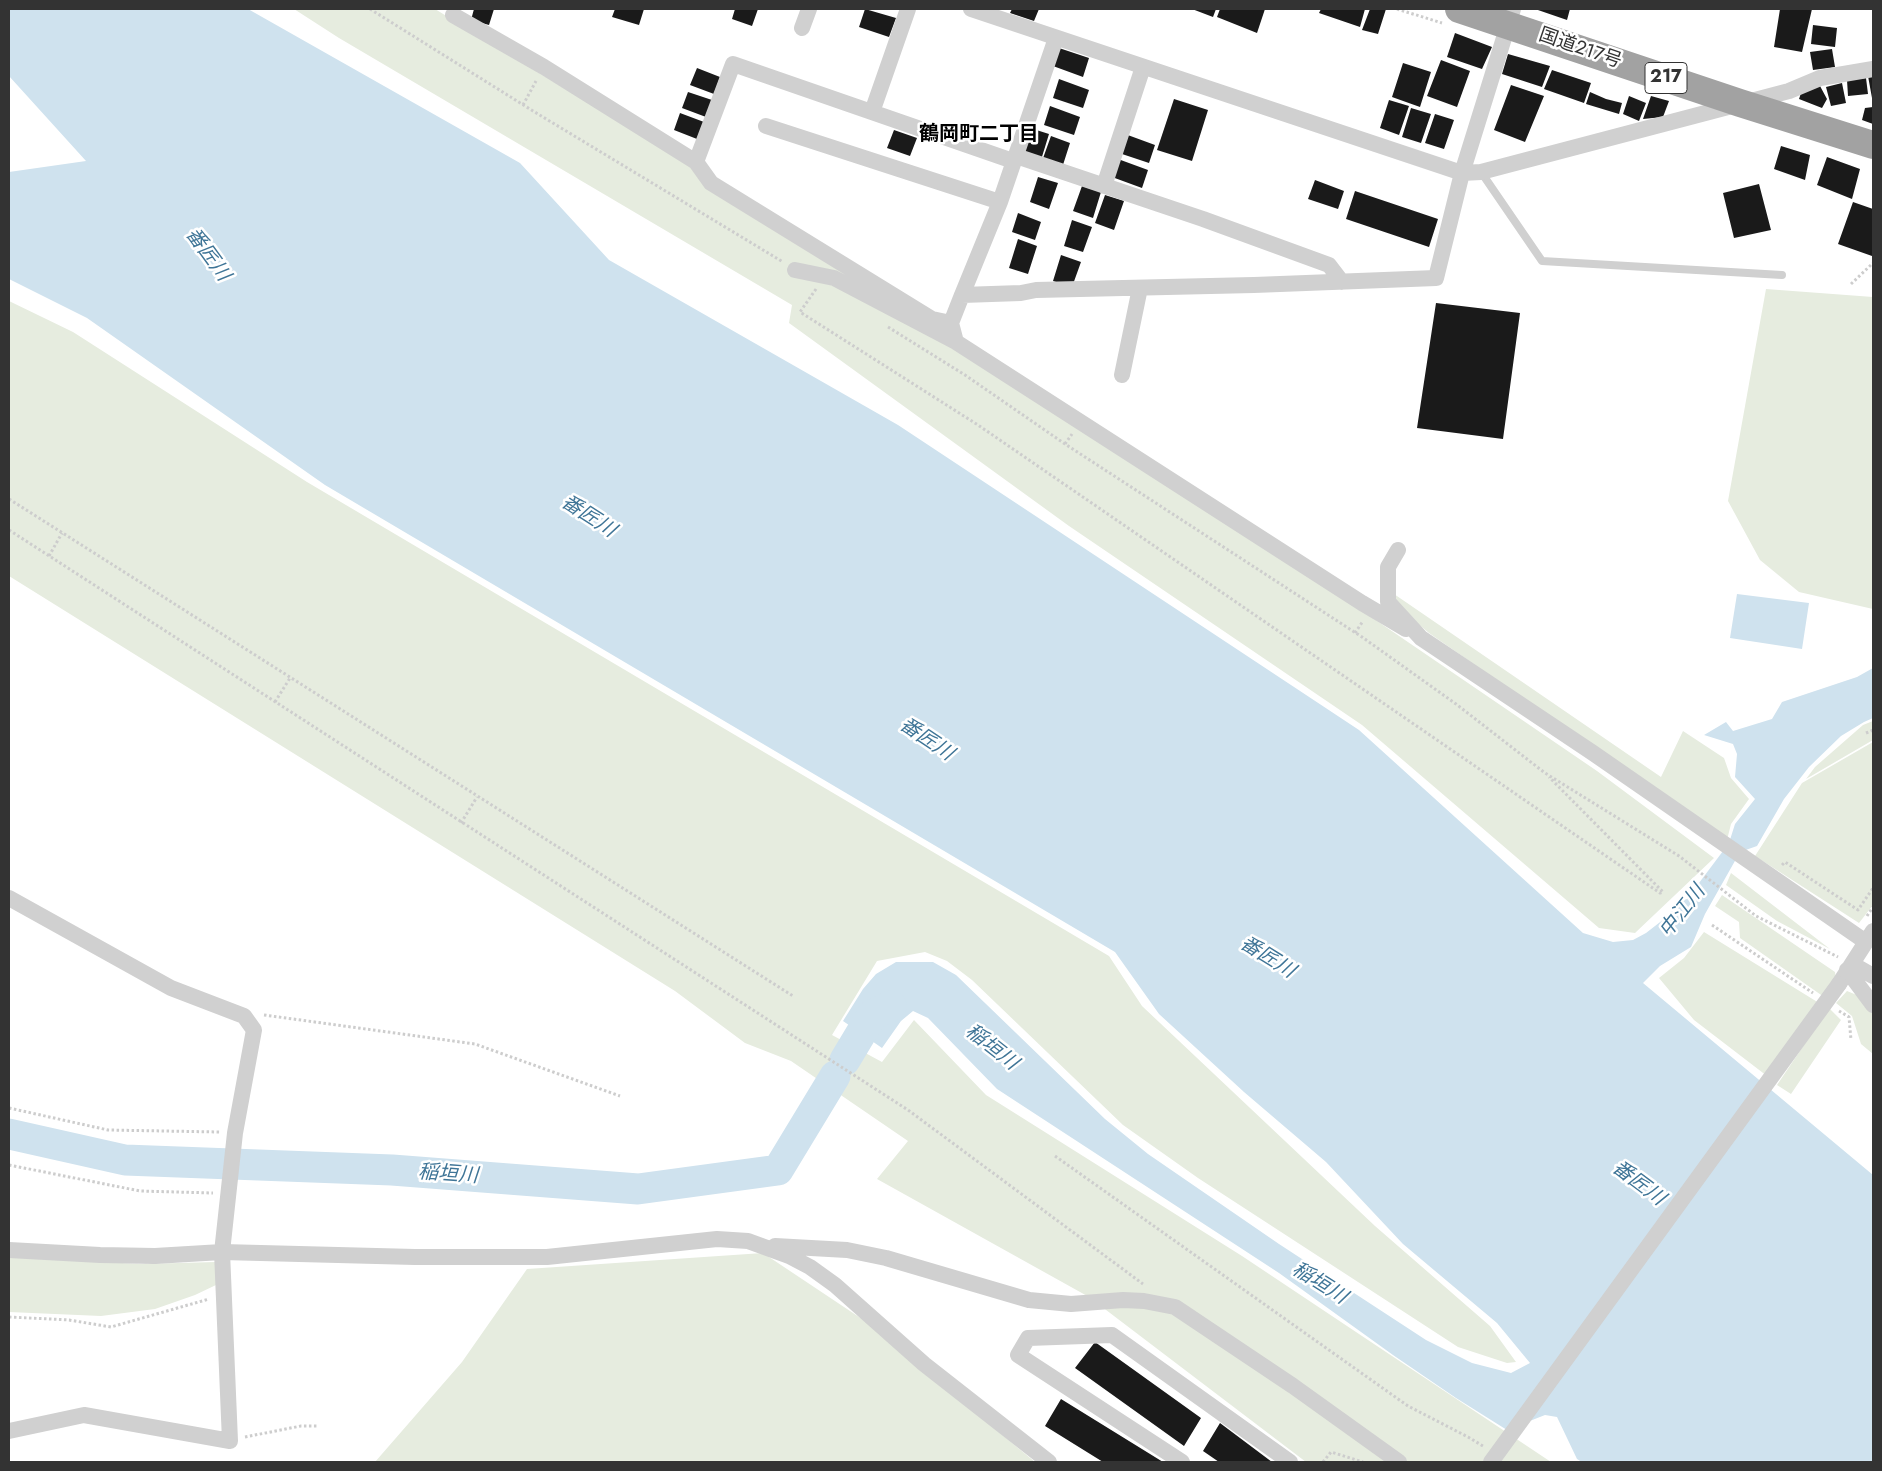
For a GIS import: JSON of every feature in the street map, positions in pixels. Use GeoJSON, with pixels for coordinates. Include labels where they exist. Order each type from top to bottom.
{"type":"FeatureCollection","features":[{"type":"Feature","properties":{"kind":"highway","name":"国道217号"},"geometry":{"type":"LineString","coordinates":[[1459,9],[1510,17],[1740,103],[1873,145]]}},
{"type":"Feature","properties":{"kind":"street"},"geometry":{"type":"LineString","coordinates":[[802,28],[809,9]]}},
{"type":"Feature","properties":{"kind":"street"},"geometry":{"type":"LineString","coordinates":[[872,112],[908,9]]}},
{"type":"Feature","properties":{"kind":"street"},"geometry":{"type":"LineString","coordinates":[[971,9],[1462,173],[1481,172],[1789,91],[1820,78],[1873,69]]}},
{"type":"Feature","properties":{"kind":"street"},"geometry":{"type":"LineString","coordinates":[[453,15],[544,67],[696,162],[711,184],[932,319],[951,323]]}},
{"type":"Feature","properties":{"kind":"street"},"geometry":{"type":"LineString","coordinates":[[962,295],[1021,294],[1036,290],[1436,278],[1462,173],[1510,17]]}},
{"type":"Feature","properties":{"kind":"street"},"geometry":{"type":"LineString","coordinates":[[956,342],[951,323],[1000,202],[1056,38]]}},
{"type":"Feature","properties":{"kind":"street"},"geometry":{"type":"LineString","coordinates":[[696,162],[733,64],[872,112],[1104,186],[1329,265],[1342,282]]}},
{"type":"Feature","properties":{"kind":"street"},"geometry":{"type":"LineString","coordinates":[[1104,186],[1143,67]]}},
{"type":"Feature","properties":{"kind":"street"},"geometry":{"type":"LineString","coordinates":[[766,126],[1000,202]]}},
{"type":"Feature","properties":{"kind":"street"},"geometry":{"type":"LineString","coordinates":[[795,270],[834,278],[956,342],[1362,603],[1421,638],[1678,812],[1768,876],[1869,936],[1846,973],[1492,1462]]}},
{"type":"Feature","properties":{"kind":"street"},"geometry":{"type":"LineString","coordinates":[[1122,375],[1140,288]]}},
{"type":"Feature","properties":{"kind":"street"},"geometry":{"type":"LineString","coordinates":[[1398,550],[1388,567],[1388,602],[1421,638]]}},
{"type":"Feature","properties":{"kind":"street"},"geometry":{"type":"LineString","coordinates":[[9,898],[171,988],[244,1016],[254,1030],[235,1134],[222,1252],[230,1441],[84,1415],[9,1430]]}},
{"type":"Feature","properties":{"kind":"street"},"geometry":{"type":"LineString","coordinates":[[1846,973],[1873,976]]}},
{"type":"Feature","properties":{"kind":"street"},"geometry":{"type":"LineString","coordinates":[[1846,973],[1873,1005]]}},
{"type":"Feature","properties":{"kind":"street"},"geometry":{"type":"LineString","coordinates":[[9,1250],[155,1256],[222,1252],[547,1257],[717,1239],[735,1239],[762,1245],[847,1250],[886,1258],[1029,1300],[1071,1304],[1123,1300],[1144,1301],[1175,1308],[1293,1386],[1399,1462]]}},
{"type":"Feature","properties":{"kind":"street"},"geometry":{"type":"LineString","coordinates":[[762,1245],[810,1266],[835,1284],[924,1364],[1049,1462]]}},
{"type":"Feature","properties":{"kind":"street"},"geometry":{"type":"LineString","coordinates":[[1182,1462],[1018,1355],[1028,1338],[1112,1335],[1290,1462]]}},
{"type":"Feature","properties":{"kind":"lane"},"geometry":{"type":"LineString","coordinates":[[1481,172],[1542,261],[1782,275]]}},
{"type":"Feature","properties":{"kind":"path"},"geometry":{"type":"LineString","coordinates":[[370,9],[523,105],[820,285],[800,312],[978,425],[1660,893],[1663,892],[1546,773]]}},
{"type":"Feature","properties":{"kind":"path"},"geometry":{"type":"LineString","coordinates":[[523,105],[544,67]]}},
{"type":"Feature","properties":{"kind":"path"},"geometry":{"type":"LineString","coordinates":[[1852,284],[1873,263]]}},
{"type":"Feature","properties":{"kind":"path"},"geometry":{"type":"LineString","coordinates":[[884,325],[965,375],[1058,439],[1362,637],[1456,704],[1546,773],[1679,856],[1756,916],[1846,973]]}},
{"type":"Feature","properties":{"kind":"path"},"geometry":{"type":"LineString","coordinates":[[9,499],[793,996]]}},
{"type":"Feature","properties":{"kind":"path"},"geometry":{"type":"LineString","coordinates":[[9,530],[908,1110],[1143,1284]]}},
{"type":"Feature","properties":{"kind":"path"},"geometry":{"type":"LineString","coordinates":[[49,556],[62,533]]}},
{"type":"Feature","properties":{"kind":"path"},"geometry":{"type":"LineString","coordinates":[[274,702],[290,678]]}},
{"type":"Feature","properties":{"kind":"path"},"geometry":{"type":"LineString","coordinates":[[1866,733],[1873,730]]}},
{"type":"Feature","properties":{"kind":"path"},"geometry":{"type":"LineString","coordinates":[[461,823],[477,796]]}},
{"type":"Feature","properties":{"kind":"path"},"geometry":{"type":"LineString","coordinates":[[1785,862],[1858,910],[1873,888]]}},
{"type":"Feature","properties":{"kind":"path"},"geometry":{"type":"LineString","coordinates":[[1712,925],[1816,995]]}},
{"type":"Feature","properties":{"kind":"path"},"geometry":{"type":"LineString","coordinates":[[1832,1006],[1848,1017],[1852,1040]]}},
{"type":"Feature","properties":{"kind":"path"},"geometry":{"type":"LineString","coordinates":[[249,1023],[260,1014],[475,1044],[620,1096]]}},
{"type":"Feature","properties":{"kind":"path"},"geometry":{"type":"LineString","coordinates":[[9,1108],[108,1130],[235,1134]]}},
{"type":"Feature","properties":{"kind":"path"},"geometry":{"type":"LineString","coordinates":[[1055,1156],[1408,1406],[1468,1436],[1484,1447]]}},
{"type":"Feature","properties":{"kind":"path"},"geometry":{"type":"LineString","coordinates":[[9,1165],[140,1191],[229,1192]]}},
{"type":"Feature","properties":{"kind":"path"},"geometry":{"type":"LineString","coordinates":[[9,1317],[69,1320],[111,1327],[224,1294]]}},
{"type":"Feature","properties":{"kind":"path"},"geometry":{"type":"LineString","coordinates":[[230,1441],[301,1426],[317,1426]]}},
{"type":"Feature","properties":{"kind":"path"},"geometry":{"type":"LineString","coordinates":[[1323,1462],[1331,1452],[1362,1462]]}},
{"type":"Feature","properties":{"kind":"shaded area"},"geometry":{"type":"Polygon","coordinates":[[[294,9],[435,9],[684,162],[1361,610],[1597,771],[1714,858],[1635,933],[1599,928],[1362,725],[1069,526],[789,323],[792,305],[339,38],[294,9]]]}},
{"type":"Feature","properties":{"kind":"shaded area"},"geometry":{"type":"Polygon","coordinates":[[[1766,289],[1873,297],[1873,609],[1799,592],[1760,560],[1728,501],[1766,289]]]}},
{"type":"Feature","properties":{"kind":"shaded area"},"geometry":{"type":"Polygon","coordinates":[[[9,301],[73,332],[307,482],[1109,956],[1142,1006],[1375,1226],[1490,1326],[1516,1362],[1507,1363],[1458,1347],[1198,1178],[1123,1125],[972,980],[947,961],[925,952],[877,961],[832,1035],[882,1062],[914,1020],[986,1095],[1242,1256],[1551,1462],[1306,1462],[1089,1297],[877,1179],[908,1141],[791,1061],[745,1043],[675,991],[9,576],[9,301]]]}},
{"type":"Feature","properties":{"kind":"shaded area"},"geometry":{"type":"Polygon","coordinates":[[[1394,594],[1661,777],[1683,731],[1724,758],[1731,778],[1749,799],[1731,824],[1727,840],[1429,633],[1392,602],[1394,594]]]}},
{"type":"Feature","properties":{"kind":"shaded area"},"geometry":{"type":"Polygon","coordinates":[[[1873,721],[1873,740],[1806,779],[1815,767],[1863,725],[1873,721]]]}},
{"type":"Feature","properties":{"kind":"shaded area"},"geometry":{"type":"Polygon","coordinates":[[[1873,742],[1873,905],[1859,923],[1755,856],[1802,783],[1873,742]]]}},
{"type":"Feature","properties":{"kind":"shaded area"},"geometry":{"type":"Polygon","coordinates":[[[1731,873],[1830,949],[1777,921],[1726,885],[1731,873]]]}},
{"type":"Feature","properties":{"kind":"shaded area"},"geometry":{"type":"Polygon","coordinates":[[[1722,895],[1835,972],[1836,980],[1824,997],[1740,938],[1739,922],[1715,906],[1722,895]]]}},
{"type":"Feature","properties":{"kind":"shaded area"},"geometry":{"type":"Polygon","coordinates":[[[1704,932],[1819,1003],[1767,1076],[1694,1020],[1659,978],[1684,958],[1704,932]]]}},
{"type":"Feature","properties":{"kind":"shaded area"},"geometry":{"type":"Polygon","coordinates":[[[1847,991],[1864,998],[1873,1015],[1873,1054],[1861,1044],[1852,1016],[1836,1003],[1847,991]]]}},
{"type":"Feature","properties":{"kind":"shaded area"},"geometry":{"type":"Polygon","coordinates":[[[1829,1008],[1841,1020],[1791,1094],[1777,1085],[1829,1008]]]}},
{"type":"Feature","properties":{"kind":"shaded area"},"geometry":{"type":"Polygon","coordinates":[[[763,1253],[862,1319],[1035,1462],[375,1462],[462,1362],[527,1269],[763,1253]]]}},
{"type":"Feature","properties":{"kind":"shaded area"},"geometry":{"type":"Polygon","coordinates":[[[9,1257],[141,1264],[216,1262],[216,1285],[195,1295],[155,1309],[101,1316],[9,1312],[9,1257]]]}},
{"type":"Feature","properties":{"kind":"water"},"geometry":{"type":"Polygon","coordinates":[[[9,9],[248,9],[520,163],[609,260],[898,425],[1359,730],[1583,933],[1613,942],[1633,940],[1646,933],[1664,919],[1679,901],[1687,899],[1729,843],[1735,824],[1755,799],[1735,777],[1737,754],[1733,744],[1704,735],[1726,722],[1733,731],[1772,719],[1782,702],[1857,677],[1873,668],[1873,718],[1841,736],[1809,767],[1784,799],[1757,846],[1740,852],[1705,914],[1691,947],[1660,966],[1643,983],[1873,1175],[1873,1462],[1582,1462],[1577,1459],[1557,1417],[1545,1415],[1507,1430],[1393,1355],[1279,1273],[997,1089],[928,1018],[913,1011],[901,1021],[882,1048],[843,1021],[863,989],[876,974],[896,962],[933,962],[956,975],[1105,1119],[1148,1154],[1279,1244],[1426,1340],[1472,1363],[1511,1373],[1530,1363],[1497,1323],[1403,1244],[1326,1162],[1244,1092],[1159,1014],[1115,952],[325,485],[87,318],[9,279],[9,172],[86,161],[9,76],[9,9]]]}},
{"type":"Feature","properties":{"kind":"water"},"geometry":{"type":"Polygon","coordinates":[[[1737,594],[1809,603],[1802,649],[1730,638],[1737,594]]]}},
{"type":"Feature","properties":{"kind":"building"},"geometry":{"type":"Polygon","coordinates":[[[474,9],[494,9],[489,25],[471,20],[474,9]]]}},
{"type":"Feature","properties":{"kind":"building"},"geometry":{"type":"Polygon","coordinates":[[[615,9],[644,9],[639,25],[612,17],[615,9]]]}},
{"type":"Feature","properties":{"kind":"building"},"geometry":{"type":"Polygon","coordinates":[[[735,9],[758,9],[752,26],[732,19],[735,9]]]}},
{"type":"Feature","properties":{"kind":"building"},"geometry":{"type":"Polygon","coordinates":[[[865,9],[896,18],[889,37],[859,27],[865,9]]]}},
{"type":"Feature","properties":{"kind":"building"},"geometry":{"type":"Polygon","coordinates":[[[1012,9],[1039,9],[1034,21],[1010,13],[1012,9]]]}},
{"type":"Feature","properties":{"kind":"building"},"geometry":{"type":"Polygon","coordinates":[[[1192,9],[1216,9],[1213,17],[1192,9]]]}},
{"type":"Feature","properties":{"kind":"building"},"geometry":{"type":"Polygon","coordinates":[[[1220,9],[1265,9],[1257,33],[1217,17],[1220,9]]]}},
{"type":"Feature","properties":{"kind":"building"},"geometry":{"type":"Polygon","coordinates":[[[1321,9],[1365,9],[1360,27],[1319,13],[1321,9]]]}},
{"type":"Feature","properties":{"kind":"building"},"geometry":{"type":"Polygon","coordinates":[[[1370,9],[1386,9],[1378,34],[1362,30],[1370,9]]]}},
{"type":"Feature","properties":{"kind":"building"},"geometry":{"type":"Polygon","coordinates":[[[1535,9],[1570,9],[1567,20],[1535,9]]]}},
{"type":"Feature","properties":{"kind":"building"},"geometry":{"type":"Polygon","coordinates":[[[1780,9],[1812,9],[1802,52],[1774,47],[1780,9]]]}},
{"type":"Feature","properties":{"kind":"building"},"geometry":{"type":"Polygon","coordinates":[[[1813,25],[1837,28],[1835,47],[1811,44],[1813,25]]]}},
{"type":"Feature","properties":{"kind":"building"},"geometry":{"type":"Polygon","coordinates":[[[1455,33],[1492,47],[1482,69],[1447,57],[1455,33]]]}},
{"type":"Feature","properties":{"kind":"building"},"geometry":{"type":"Polygon","coordinates":[[[1059,48],[1089,58],[1083,77],[1053,66],[1059,48]]]}},
{"type":"Feature","properties":{"kind":"building"},"geometry":{"type":"Polygon","coordinates":[[[1832,49],[1835,67],[1813,70],[1810,52],[1832,49]]]}},
{"type":"Feature","properties":{"kind":"building"},"geometry":{"type":"Polygon","coordinates":[[[1508,54],[1550,66],[1542,87],[1502,74],[1508,54]]]}},
{"type":"Feature","properties":{"kind":"building"},"geometry":{"type":"Polygon","coordinates":[[[1441,60],[1470,71],[1457,107],[1427,96],[1441,60]]]}},
{"type":"Feature","properties":{"kind":"building"},"geometry":{"type":"Polygon","coordinates":[[[1403,63],[1431,72],[1420,107],[1392,97],[1403,63]]]}},
{"type":"Feature","properties":{"kind":"building"},"geometry":{"type":"Polygon","coordinates":[[[697,68],[720,77],[714,94],[690,85],[697,68]]]}},
{"type":"Feature","properties":{"kind":"building"},"geometry":{"type":"Polygon","coordinates":[[[1552,70],[1591,83],[1584,103],[1544,89],[1552,70]]]}},
{"type":"Feature","properties":{"kind":"building"},"geometry":{"type":"Polygon","coordinates":[[[1868,76],[1873,76],[1873,98],[1872,98],[1868,76]]]}},
{"type":"Feature","properties":{"kind":"building"},"geometry":{"type":"Polygon","coordinates":[[[1866,78],[1868,94],[1848,96],[1847,80],[1866,78]]]}},
{"type":"Feature","properties":{"kind":"building"},"geometry":{"type":"Polygon","coordinates":[[[1059,79],[1089,90],[1083,108],[1053,98],[1059,79]]]}},
{"type":"Feature","properties":{"kind":"building"},"geometry":{"type":"Polygon","coordinates":[[[1842,83],[1846,103],[1831,106],[1826,87],[1842,83]]]}},
{"type":"Feature","properties":{"kind":"building"},"geometry":{"type":"Polygon","coordinates":[[[1511,85],[1544,96],[1525,142],[1494,130],[1511,85]]]}},
{"type":"Feature","properties":{"kind":"building"},"geometry":{"type":"Polygon","coordinates":[[[1820,86],[1827,99],[1822,108],[1799,99],[1802,90],[1820,86]]]}},
{"type":"Feature","properties":{"kind":"building"},"geometry":{"type":"Polygon","coordinates":[[[688,92],[712,100],[706,117],[682,108],[688,92]]]}},
{"type":"Feature","properties":{"kind":"building"},"geometry":{"type":"Polygon","coordinates":[[[1590,92],[1622,103],[1619,114],[1586,104],[1590,92]]]}},
{"type":"Feature","properties":{"kind":"building"},"geometry":{"type":"Polygon","coordinates":[[[1629,96],[1646,103],[1639,121],[1623,114],[1629,96]]]}},
{"type":"Feature","properties":{"kind":"building"},"geometry":{"type":"Polygon","coordinates":[[[1651,96],[1669,101],[1663,117],[1643,119],[1651,96]]]}},
{"type":"Feature","properties":{"kind":"building"},"geometry":{"type":"Polygon","coordinates":[[[1174,99],[1208,110],[1192,161],[1157,150],[1174,99]]]}},
{"type":"Feature","properties":{"kind":"building"},"geometry":{"type":"Polygon","coordinates":[[[1389,100],[1409,106],[1399,135],[1380,128],[1389,100]]]}},
{"type":"Feature","properties":{"kind":"building"},"geometry":{"type":"Polygon","coordinates":[[[1050,106],[1080,117],[1074,135],[1044,125],[1050,106]]]}},
{"type":"Feature","properties":{"kind":"building"},"geometry":{"type":"Polygon","coordinates":[[[1873,107],[1873,124],[1862,120],[1865,108],[1873,107]]]}},
{"type":"Feature","properties":{"kind":"building"},"geometry":{"type":"Polygon","coordinates":[[[1411,108],[1431,114],[1421,143],[1402,137],[1411,108]]]}},
{"type":"Feature","properties":{"kind":"building"},"geometry":{"type":"Polygon","coordinates":[[[680,113],[704,122],[697,139],[674,130],[680,113]]]}},
{"type":"Feature","properties":{"kind":"building"},"geometry":{"type":"Polygon","coordinates":[[[1435,114],[1454,120],[1444,149],[1425,143],[1435,114]]]}},
{"type":"Feature","properties":{"kind":"building"},"geometry":{"type":"Polygon","coordinates":[[[1030,128],[1049,134],[1041,160],[1021,153],[1030,128]]]}},
{"type":"Feature","properties":{"kind":"building"},"geometry":{"type":"Polygon","coordinates":[[[894,130],[917,138],[910,156],[887,148],[894,130]]]}},
{"type":"Feature","properties":{"kind":"building"},"geometry":{"type":"Polygon","coordinates":[[[1125,134],[1155,145],[1149,163],[1119,153],[1125,134]]]}},
{"type":"Feature","properties":{"kind":"building"},"geometry":{"type":"Polygon","coordinates":[[[1051,136],[1070,143],[1062,168],[1042,161],[1051,136]]]}},
{"type":"Feature","properties":{"kind":"building"},"geometry":{"type":"Polygon","coordinates":[[[1781,146],[1810,155],[1805,180],[1774,169],[1781,146]]]}},
{"type":"Feature","properties":{"kind":"building"},"geometry":{"type":"Polygon","coordinates":[[[1827,157],[1860,169],[1852,199],[1817,185],[1827,157]]]}},
{"type":"Feature","properties":{"kind":"building"},"geometry":{"type":"Polygon","coordinates":[[[1118,159],[1148,170],[1142,188],[1112,177],[1118,159]]]}},
{"type":"Feature","properties":{"kind":"building"},"geometry":{"type":"Polygon","coordinates":[[[1038,177],[1058,183],[1049,209],[1030,202],[1038,177]]]}},
{"type":"Feature","properties":{"kind":"building"},"geometry":{"type":"Polygon","coordinates":[[[1315,180],[1344,191],[1338,209],[1308,199],[1315,180]]]}},
{"type":"Feature","properties":{"kind":"building"},"geometry":{"type":"Polygon","coordinates":[[[1759,184],[1771,230],[1734,238],[1723,193],[1759,184]]]}},
{"type":"Feature","properties":{"kind":"building"},"geometry":{"type":"Polygon","coordinates":[[[1082,186],[1101,192],[1093,218],[1073,211],[1082,186]]]}},
{"type":"Feature","properties":{"kind":"building"},"geometry":{"type":"Polygon","coordinates":[[[1355,191],[1438,219],[1429,247],[1346,219],[1355,191]]]}},
{"type":"Feature","properties":{"kind":"building"},"geometry":{"type":"Polygon","coordinates":[[[1105,195],[1124,201],[1114,230],[1095,223],[1105,195]]]}},
{"type":"Feature","properties":{"kind":"building"},"geometry":{"type":"Polygon","coordinates":[[[1853,202],[1873,209],[1872,256],[1838,244],[1853,202]]]}},
{"type":"Feature","properties":{"kind":"building"},"geometry":{"type":"Polygon","coordinates":[[[1018,213],[1041,222],[1035,240],[1012,232],[1018,213]]]}},
{"type":"Feature","properties":{"kind":"building"},"geometry":{"type":"Polygon","coordinates":[[[1072,220],[1092,227],[1083,252],[1064,246],[1072,220]]]}},
{"type":"Feature","properties":{"kind":"building"},"geometry":{"type":"Polygon","coordinates":[[[1018,239],[1037,246],[1028,274],[1009,268],[1018,239]]]}},
{"type":"Feature","properties":{"kind":"building"},"geometry":{"type":"Polygon","coordinates":[[[1061,255],[1081,262],[1072,287],[1053,281],[1061,255]]]}},
{"type":"Feature","properties":{"kind":"building"},"geometry":{"type":"Polygon","coordinates":[[[1436,303],[1520,313],[1503,439],[1417,428],[1436,303]]]}},
{"type":"Feature","properties":{"kind":"building"},"geometry":{"type":"Polygon","coordinates":[[[1095,1342],[1201,1418],[1184,1446],[1075,1368],[1095,1342]]]}},
{"type":"Feature","properties":{"kind":"building"},"geometry":{"type":"Polygon","coordinates":[[[1061,1399],[1163,1462],[1103,1462],[1045,1426],[1061,1399]]]}},
{"type":"Feature","properties":{"kind":"building"},"geometry":{"type":"Polygon","coordinates":[[[1220,1423],[1272,1462],[1219,1462],[1203,1451],[1220,1423]]]}},
{"type":"Feature","properties":{"kind":"waterway","name":"稲垣川"},"geometry":{"type":"LineString","coordinates":[[845,1060],[872,1015],[891,1006]]}},
{"type":"Feature","properties":{"kind":"waterway","name":"稲垣川"},"geometry":{"type":"LineString","coordinates":[[9,1134],[125,1160],[392,1170],[638,1189],[778,1170],[835,1076]]}},
{"type":"Feature","properties":{"kind":"district","name":"鶴岡町二丁目"},"geometry":{"type":"Point","coordinates":[979,135]}},
{"type":"Feature","properties":{"kind":"water label","name":"番匠川"},"geometry":{"type":"Point","coordinates":[207,255]}},
{"type":"Feature","properties":{"kind":"water label","name":"番匠川"},"geometry":{"type":"Point","coordinates":[588,517]}},
{"type":"Feature","properties":{"kind":"water label","name":"番匠川"},"geometry":{"type":"Point","coordinates":[926,740]}},
{"type":"Feature","properties":{"kind":"water label","name":"中江川"},"geometry":{"type":"Point","coordinates":[1683,912]}},
{"type":"Feature","properties":{"kind":"water label","name":"番匠川"},"geometry":{"type":"Point","coordinates":[1267,958]}},
{"type":"Feature","properties":{"kind":"water label","name":"番匠川"},"geometry":{"type":"Point","coordinates":[1638,1184]}}]}
